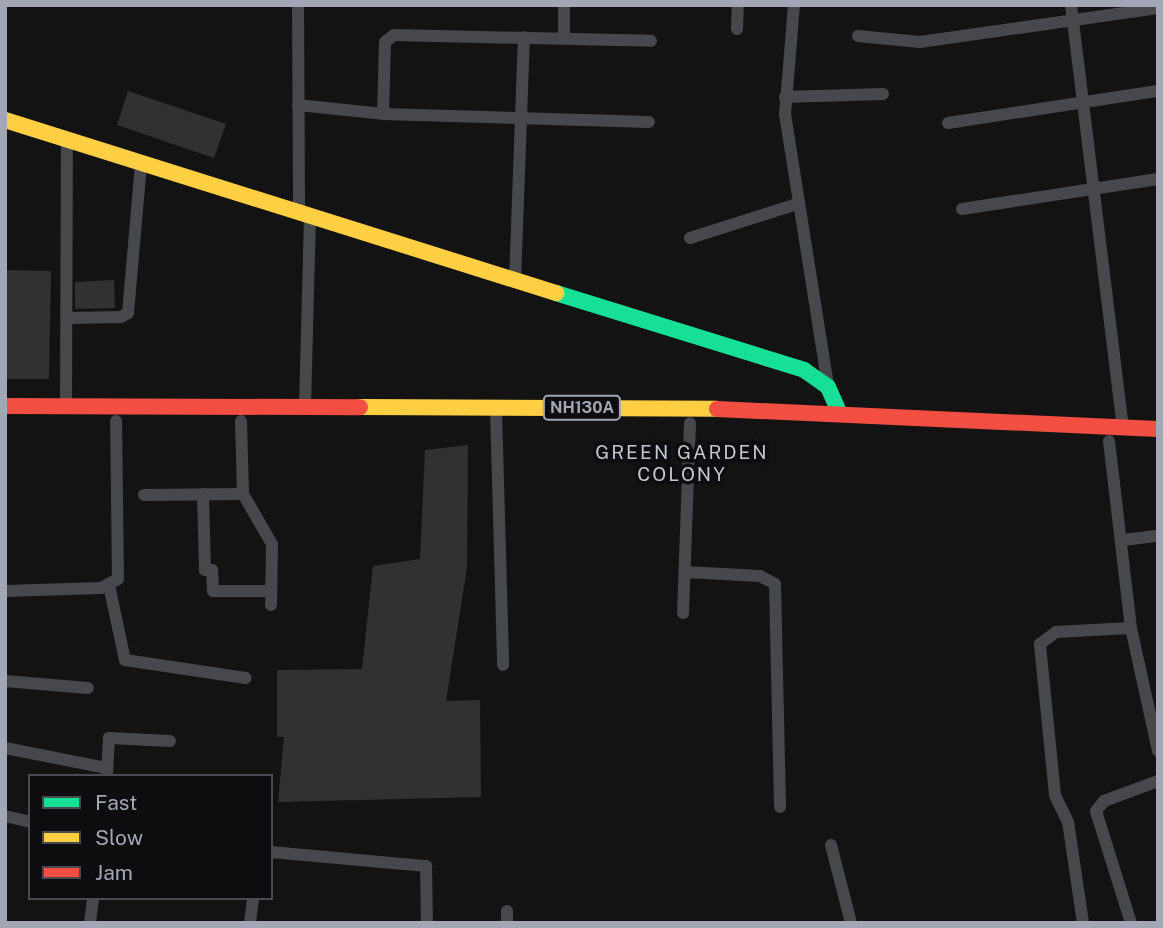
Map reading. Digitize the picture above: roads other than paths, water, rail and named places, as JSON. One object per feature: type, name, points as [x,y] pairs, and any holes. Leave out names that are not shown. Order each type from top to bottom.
[{"type":"main road","points":[[5,120],[804,370],[828,387],[839,412]]},
{"type":"main road","name":"NH130A","points":[[5,406],[249,416],[305,407],[1158,443]]},
{"type":"main road","name":"NH130A","points":[[5,421],[116,421],[249,416],[839,412],[1158,429]]},
{"type":"street","points":[[298,5],[298,105],[304,215],[305,407]]},
{"type":"street","points":[[564,5],[564,38]]},
{"type":"street","points":[[737,29],[738,5]]},
{"type":"street","points":[[794,5],[785,97],[797,204],[828,387]]},
{"type":"street","points":[[1071,5],[1123,427]]},
{"type":"street","points":[[858,36],[920,42],[1158,8]]},
{"type":"street","points":[[383,114],[385,42],[391,36],[651,41]]},
{"type":"street","points":[[514,281],[524,120],[524,37]]},
{"type":"street","points":[[948,123],[1158,91]]},
{"type":"street","points":[[785,97],[884,94]]},
{"type":"street","points":[[298,105],[383,114],[649,122]]},
{"type":"street","points":[[66,140],[66,407]]},
{"type":"street","points":[[67,318],[121,317],[128,313],[141,163]]},
{"type":"street","points":[[962,209],[1158,179]]},
{"type":"street","points":[[690,238],[797,204]]},
{"type":"street","points":[[496,415],[503,665]]},
{"type":"street","points":[[249,416],[243,494],[272,544],[271,605]]},
{"type":"street","points":[[5,592],[109,585],[120,573],[116,421]]},
{"type":"street","points":[[683,613],[690,423]]},
{"type":"street","points":[[1109,442],[1124,540],[1131,628],[1158,751]]},
{"type":"street","points":[[203,494],[205,570],[212,570],[213,591],[271,591]]},
{"type":"street","points":[[144,495],[243,494]]},
{"type":"street","points":[[1124,540],[1158,536]]},
{"type":"street","points":[[685,572],[760,576],[775,584],[780,807]]},
{"type":"street","points":[[109,585],[125,660],[246,678]]},
{"type":"street","points":[[1083,923],[1068,822],[1055,795],[1040,644],[1051,633],[1131,628]]},
{"type":"street","points":[[5,681],[88,688]]},
{"type":"street","points":[[5,748],[107,772],[109,738],[170,741]]},
{"type":"street","points":[[1131,923],[1097,825],[1096,811],[1104,801],[1158,781]]},
{"type":"street","points":[[5,816],[28,821]]},
{"type":"street","points":[[831,845],[851,923]]},
{"type":"street","points":[[273,852],[426,866],[427,923]]},
{"type":"street","points":[[93,900],[90,922],[96,923]]},
{"type":"street","points":[[250,923],[253,900]]},
{"type":"district","name":"GREEN GARDEN COLONY","points":[[682,464]]}]
